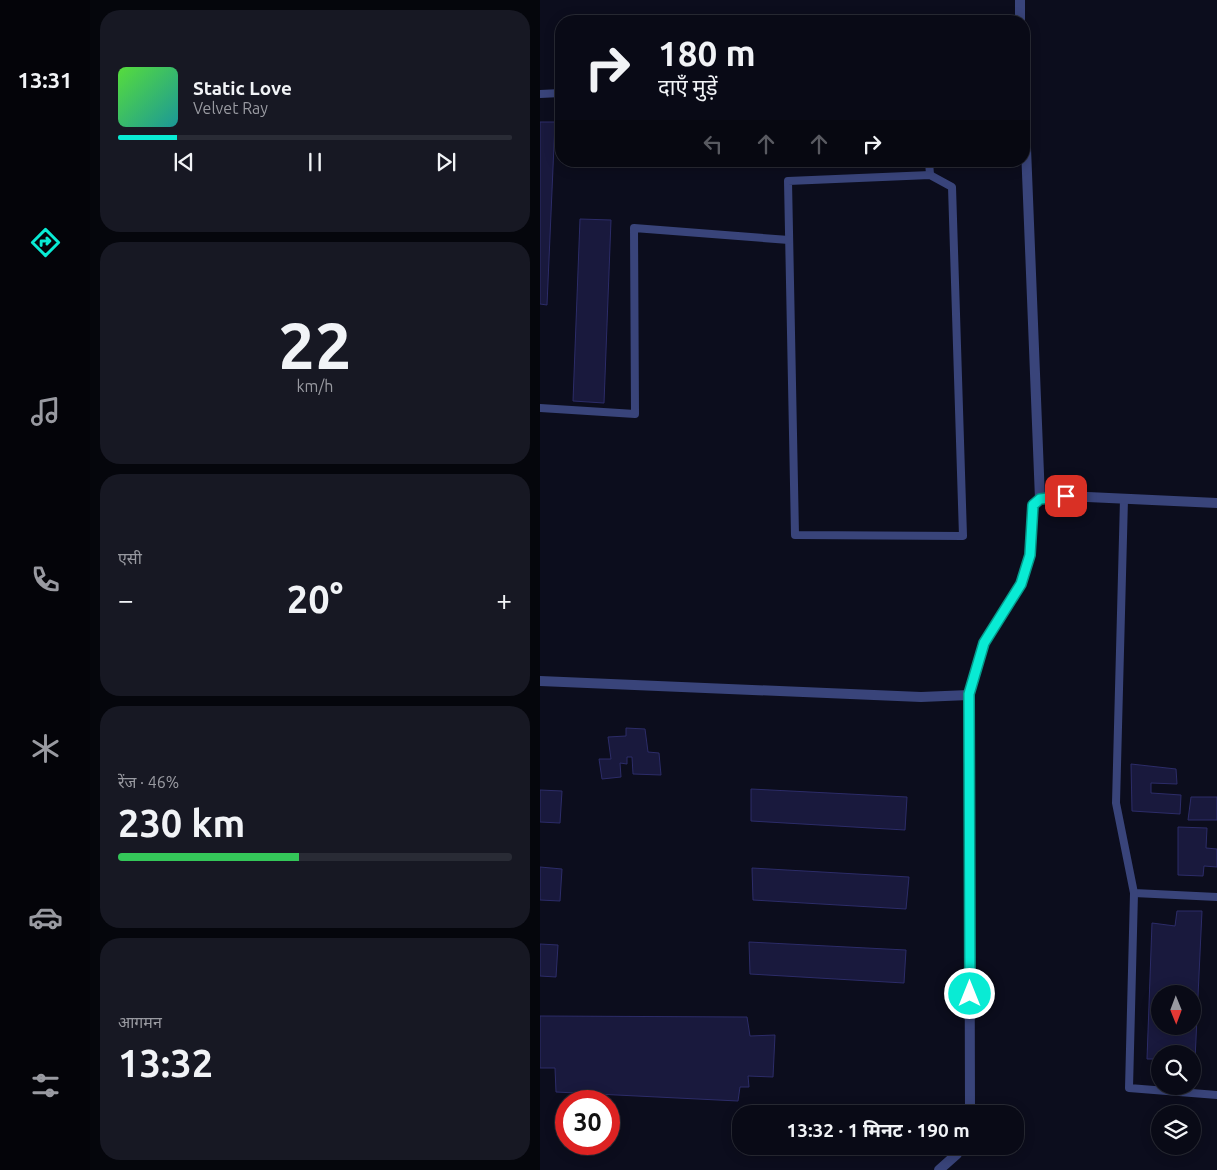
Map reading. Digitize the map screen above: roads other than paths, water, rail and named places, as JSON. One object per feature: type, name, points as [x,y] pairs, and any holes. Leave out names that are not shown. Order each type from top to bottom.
[{"type":"street","points":[[1020,0],[1020,15]]},
{"type":"street","points":[[1027,167],[1040,499]]},
{"type":"street","points":[[970,1105],[969,694],[984,643],[1021,584],[1030,555],[1033,505],[1040,499],[1066,496],[1217,503]]},
{"type":"street","points":[[540,681],[921,697],[969,694]]},
{"type":"street","points":[[938,1170],[956,1155]]},
{"type":"lane","points":[[540,94],[555,93]]},
{"type":"lane","points":[[929,167],[930,175]]},
{"type":"lane","points":[[930,175],[952,187],[963,536],[795,535],[788,181],[930,175]]},
{"type":"lane","points":[[540,408],[635,414],[634,228],[789,240]]},
{"type":"lane","points":[[1124,499],[1116,803],[1134,893],[1129,1088],[1217,1095]]},
{"type":"lane","points":[[1134,893],[1217,897]]}]
